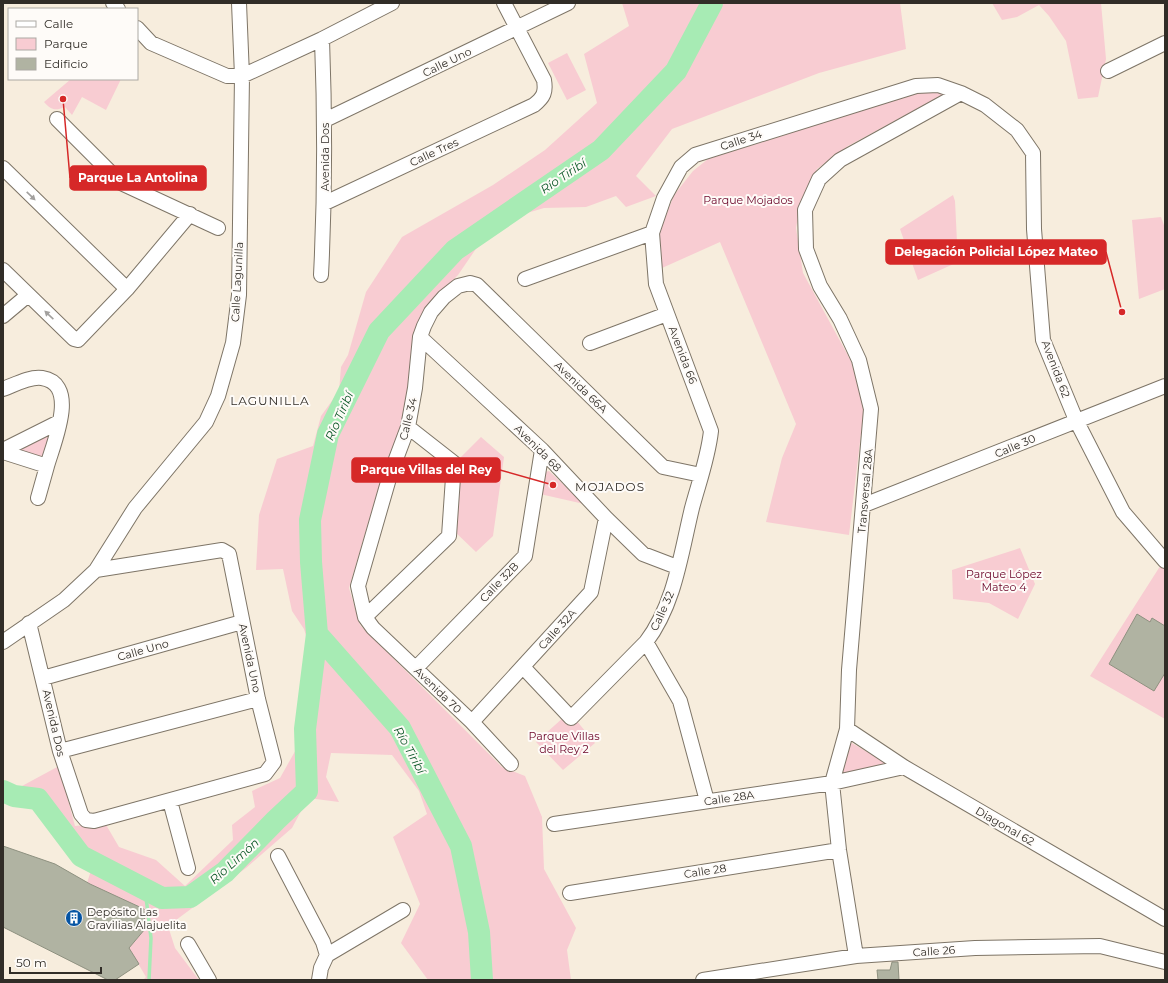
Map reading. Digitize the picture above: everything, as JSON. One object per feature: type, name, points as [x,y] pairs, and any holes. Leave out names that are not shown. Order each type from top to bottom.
[{"type":"street","name":"Calle Lagunilla","points":[[3,642],[64,600],[96,570],[135,508],[206,422],[218,396],[233,342],[239,295],[242,76],[239,3]]},
{"type":"street","points":[[138,29],[151,43],[227,76],[242,76],[322,39],[392,3]]},
{"type":"street","points":[[504,3],[517,28]]},
{"type":"street","name":"Calle Uno","points":[[325,120],[568,3]]},
{"type":"street","name":"Calle Tres","points":[[325,203],[534,105],[543,98],[546,89],[544,80],[517,28]]},
{"type":"street","name":"Avenida Dos","points":[[321,275],[325,203],[325,120],[322,39]]},
{"type":"street","points":[[1108,71],[1165,43]]},
{"type":"street","name":"Calle 34","points":[[652,233],[664,198],[681,167],[695,155],[916,86],[938,85],[961,93],[984,105],[998,116]]},
{"type":"street","name":"Transversal 28A","points":[[832,783],[847,729],[849,670],[872,409],[860,360],[840,319],[820,286],[806,249],[805,210],[819,179],[840,160],[961,93]]},
{"type":"street","name":"Avenida 62","points":[[998,116],[1017,130],[1033,152],[1034,229],[1043,340],[1076,420],[1123,512],[1164,561]]},
{"type":"street","points":[[57,119],[121,183],[218,228]]},
{"type":"street","points":[[3,168],[127,289]]},
{"type":"street","points":[[3,270],[74,339],[78,340],[127,289],[190,214]]},
{"type":"street","points":[[525,279],[652,233]]},
{"type":"street","name":"Avenida 66","points":[[652,233],[656,284],[711,431],[708,455],[701,475]]},
{"type":"street","name":"Calle 34","points":[[365,618],[358,586],[390,475],[408,427],[415,388],[420,337],[431,312],[444,297],[458,286],[470,283]]},
{"type":"street","name":"Avenida 66A","points":[[470,283],[477,285],[663,467],[701,475]]},
{"type":"street","points":[[3,316],[28,295]]},
{"type":"street","points":[[590,343],[667,314]]},
{"type":"street","name":"Avenida 68","points":[[420,337],[542,450],[606,518],[643,554],[677,568]]},
{"type":"street","points":[[3,389],[35,378],[43,378],[52,383],[59,390],[62,398],[63,409],[38,498]]},
{"type":"street","name":"Calle 30","points":[[864,505],[987,458],[1076,420],[1165,386]]},
{"type":"street","points":[[3,451],[59,422]]},
{"type":"street","points":[[365,618],[449,536],[454,463],[408,427]]},
{"type":"street","name":"Calle 32B","points":[[416,668],[525,556],[542,450]]},
{"type":"street","points":[[3,451],[47,466]]},
{"type":"street","name":"Calle 32","points":[[523,667],[571,718],[646,642],[654,630],[670,598],[701,475]]},
{"type":"street","name":"Calle 32A","points":[[472,722],[592,592],[606,518]]},
{"type":"street","name":"Avenida Uno","points":[[96,570],[222,550],[228,554],[258,699],[274,762],[265,774],[170,801]]},
{"type":"street","name":"Avenida 70","points":[[365,618],[472,722],[511,764]]},
{"type":"street","name":"Calle Uno","points":[[43,678],[242,622]]},
{"type":"street","name":"Avenida Dos","points":[[29,623],[60,751],[81,814],[86,820],[94,820],[170,801]]},
{"type":"street","points":[[646,642],[680,701],[707,801]]},
{"type":"street","points":[[60,751],[258,699]]},
{"type":"street","name":"Diagonal 62","points":[[847,729],[904,767],[1165,919]]},
{"type":"street","name":"Calle 28A","points":[[554,824],[832,783],[904,767]]},
{"type":"street","points":[[832,783],[839,850],[856,956]]},
{"type":"street","points":[[170,801],[188,868]]},
{"type":"street","name":"Calle 28","points":[[570,893],[839,850]]},
{"type":"street","points":[[278,856],[323,942],[327,955]]},
{"type":"street","points":[[319,980],[321,968],[327,955],[403,910]]},
{"type":"street","points":[[188,944],[209,980]]},
{"type":"street","name":"Calle 26","points":[[703,980],[856,956],[975,948],[1100,946],[1165,962]]},
{"type":"green space","points":[[622,3],[900,3],[906,49],[819,73],[672,129],[636,176],[656,196],[626,207],[616,196],[586,207],[544,208],[517,216],[482,240],[458,275],[435,298],[406,418],[379,486],[349,588],[360,625],[502,767],[525,776],[542,817],[544,869],[576,928],[567,950],[571,980],[428,980],[401,943],[420,904],[393,837],[427,814],[419,791],[392,755],[331,753],[326,777],[339,802],[308,798],[292,828],[246,868],[168,926],[175,948],[199,980],[143,980],[146,977],[129,948],[145,929],[144,909],[87,883],[95,858],[66,846],[53,824],[48,797],[22,786],[59,766],[75,826],[105,823],[119,847],[156,860],[185,886],[233,840],[232,825],[255,807],[252,791],[280,778],[298,746],[311,652],[304,629],[292,611],[283,569],[256,570],[259,515],[277,459],[313,446],[321,416],[339,391],[341,367],[348,355],[366,292],[402,237],[493,185],[545,150],[597,103],[584,54],[629,26]]},
{"type":"green space","points":[[992,3],[1101,3],[1106,59],[1098,97],[1078,99],[1066,41],[1049,16],[1039,5],[1017,17],[1002,20]]},
{"type":"green space","points":[[567,53],[586,90],[567,100],[548,63]]},
{"type":"green space","points":[[70,80],[121,80],[106,110],[82,97],[72,115],[65,107],[53,109],[44,102]]},
{"type":"green space","name":"Parque Mojados","points":[[921,92],[946,93],[848,146],[817,169],[801,201],[796,228],[803,273],[851,361],[864,408],[849,535],[766,522],[782,458],[796,424],[720,242],[662,268],[659,233],[674,195],[693,171],[708,159]]},
{"type":"green space","points":[[953,195],[955,201],[958,262],[918,280],[900,229]]},
{"type":"green space","points":[[1161,217],[1165,228],[1165,289],[1139,299],[1132,220]]},
{"type":"green space","points":[[53,429],[43,462],[7,451]]},
{"type":"green space","points":[[481,437],[504,457],[493,536],[476,552],[453,530],[457,461]]},
{"type":"green space","points":[[549,471],[584,504],[540,494],[545,472]]},
{"type":"green space","name":"Parque López Mateo 4","points":[[1020,548],[1035,584],[1018,619],[989,603],[953,599],[952,570]]},
{"type":"green space","points":[[1164,560],[1165,561],[1165,719],[1090,676]]},
{"type":"green space","name":"Parque Villas del Rey 2","points":[[564,717],[576,720],[595,743],[563,770],[536,742]]},
{"type":"green space","points":[[850,742],[890,765],[840,775]]},
{"type":"building","points":[[1137,614],[1150,622],[1152,618],[1165,626],[1165,673],[1154,691],[1109,664]]},
{"type":"building","name":"Depósito Las Gravilias Alajuelita","points":[[3,846],[55,864],[90,884],[144,909],[145,929],[129,948],[139,964],[115,980],[108,980],[3,927]]},
{"type":"building","points":[[892,962],[898,962],[899,980],[878,980],[877,970],[890,970]]},
{"type":"waterway","name":"Río Tiribí","points":[[3,791],[14,796],[38,799],[81,856],[162,898],[190,897],[225,872],[307,791],[305,729],[317,634],[311,562],[310,520],[328,434],[379,331],[455,250],[601,150],[676,71],[712,3]]},
{"type":"waterway","name":"Río Tiribí","points":[[317,634],[400,728],[461,846],[479,932],[482,980]]},
{"type":"waterway","points":[[145,889],[151,938],[149,980]]},
{"type":"place","name":"Parque La Antolina","points":[[63,99]]},
{"type":"place","name":"Delegación Policial López Mateo","points":[[1122,312]]},
{"type":"place","name":"Parque Villas del Rey","points":[[553,485]]},
{"type":"place","name":"Depósito Las Gravilias Alajuelita","points":[[74,918]]},
{"type":"district","name":"LAGUNILLA","points":[[270,400]]},
{"type":"district","name":"MOJADOS","points":[[610,486]]},
{"type":"water label","name":"Río Limón","points":[[234,861]]}]
